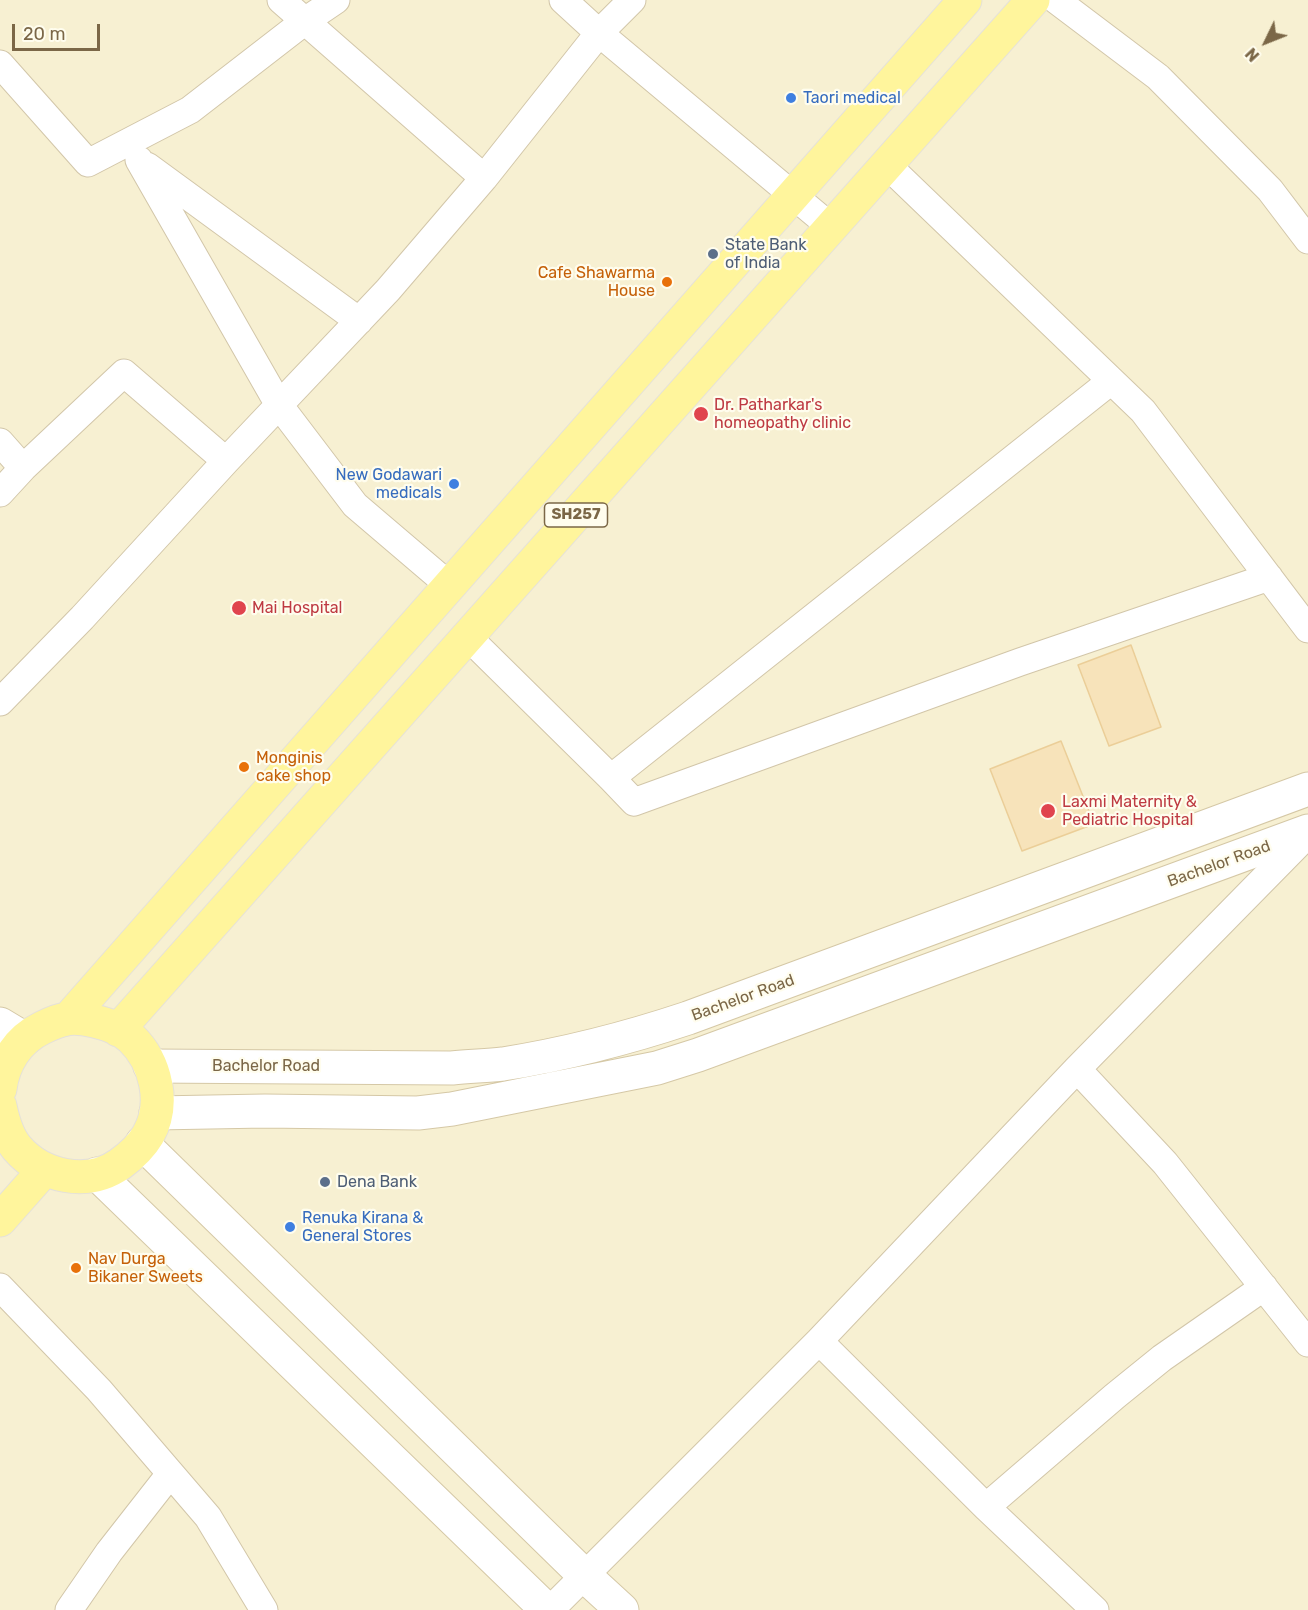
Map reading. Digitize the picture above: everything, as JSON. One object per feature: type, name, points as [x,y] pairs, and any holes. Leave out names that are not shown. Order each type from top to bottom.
[{"type":"main road","name":"SH257","points":[[69,1018],[965,0]]},
{"type":"main road","name":"SH257","points":[[118,1030],[1033,0]]},
{"type":"main road","name":"Bachelor Road","points":[[150,1066],[452,1068],[501,1064],[606,1043],[688,1018],[1308,789]]},
{"type":"main road","name":"Bachelor Road","points":[[156,1113],[265,1111],[418,1113],[452,1110],[657,1068],[1308,832]]},
{"type":"main road","points":[[1,1078],[14,1050],[13,1032],[33,1032],[56,1021],[83,1018],[108,1024],[130,1038],[147,1058],[156,1083],[157,1109],[149,1134],[134,1155],[112,1170],[86,1177],[60,1175],[36,1165],[17,1148],[3,1128]]},
{"type":"main road","points":[[142,1143],[622,1610]]},
{"type":"main road","points":[[0,1220],[45,1169]]},
{"type":"main road","points":[[97,1174],[548,1610]]},
{"type":"street","points":[[280,0],[484,178]]},
{"type":"street","points":[[0,64],[88,163],[133,152],[336,0]]},
{"type":"street","points":[[562,0],[831,228]]},
{"type":"street","points":[[0,702],[82,618],[226,461],[388,290],[484,178],[599,33],[632,0]]},
{"type":"street","points":[[1056,0],[1158,77],[1269,190],[1308,240]]},
{"type":"street","points":[[133,152],[359,321]]},
{"type":"street","points":[[133,152],[279,405],[355,505],[450,586]]},
{"type":"street","points":[[886,165],[1143,411],[1308,629]]},
{"type":"street","points":[[0,493],[23,468],[124,373],[226,461]]},
{"type":"street","points":[[611,778],[1111,381]]},
{"type":"street","points":[[0,442],[23,468]]},
{"type":"street","points":[[468,638],[634,802],[1009,666],[1269,577]]},
{"type":"street","points":[[548,1610],[585,1576],[819,1341],[1077,1069],[1308,832]]},
{"type":"street","points":[[1077,1069],[1165,1163],[1308,1343]]},
{"type":"street","points":[[0,1287],[99,1390],[208,1517],[264,1610]]},
{"type":"street","points":[[986,1507],[1154,1364],[1264,1287]]},
{"type":"street","points":[[819,1341],[986,1507],[1095,1610]]},
{"type":"street","points":[[69,1610],[109,1552],[171,1474]]},
{"type":"shaded area","points":[[0,0],[1308,0],[1308,1610],[0,1610]]},
{"type":"building","points":[[1131,645],[1161,727],[1109,746],[1078,665]]},
{"type":"building","points":[[1061,741],[1094,824],[1022,851],[990,769]]},
{"type":"place","name":"Taori medical","points":[[791,98]]},
{"type":"place","name":"State Bank of India","points":[[713,254]]},
{"type":"place","name":"Cafe Shawarma House","points":[[667,282]]},
{"type":"place","name":"Dr. Patharkar's homeopathy clinic","points":[[701,414]]},
{"type":"place","name":"New Godawari medicals","points":[[454,484]]},
{"type":"place","name":"Mai Hospital","points":[[239,608]]},
{"type":"place","name":"Monginis cake shop","points":[[244,767]]},
{"type":"place","name":"Laxmi Maternity & Pediatric Hospital","points":[[1048,811]]},
{"type":"place","name":"Dena Bank","points":[[325,1182]]},
{"type":"place","name":"Renuka Kirana & General Stores","points":[[290,1227]]},
{"type":"place","name":"Nav Durga Bikaner Sweets","points":[[76,1268]]}]
